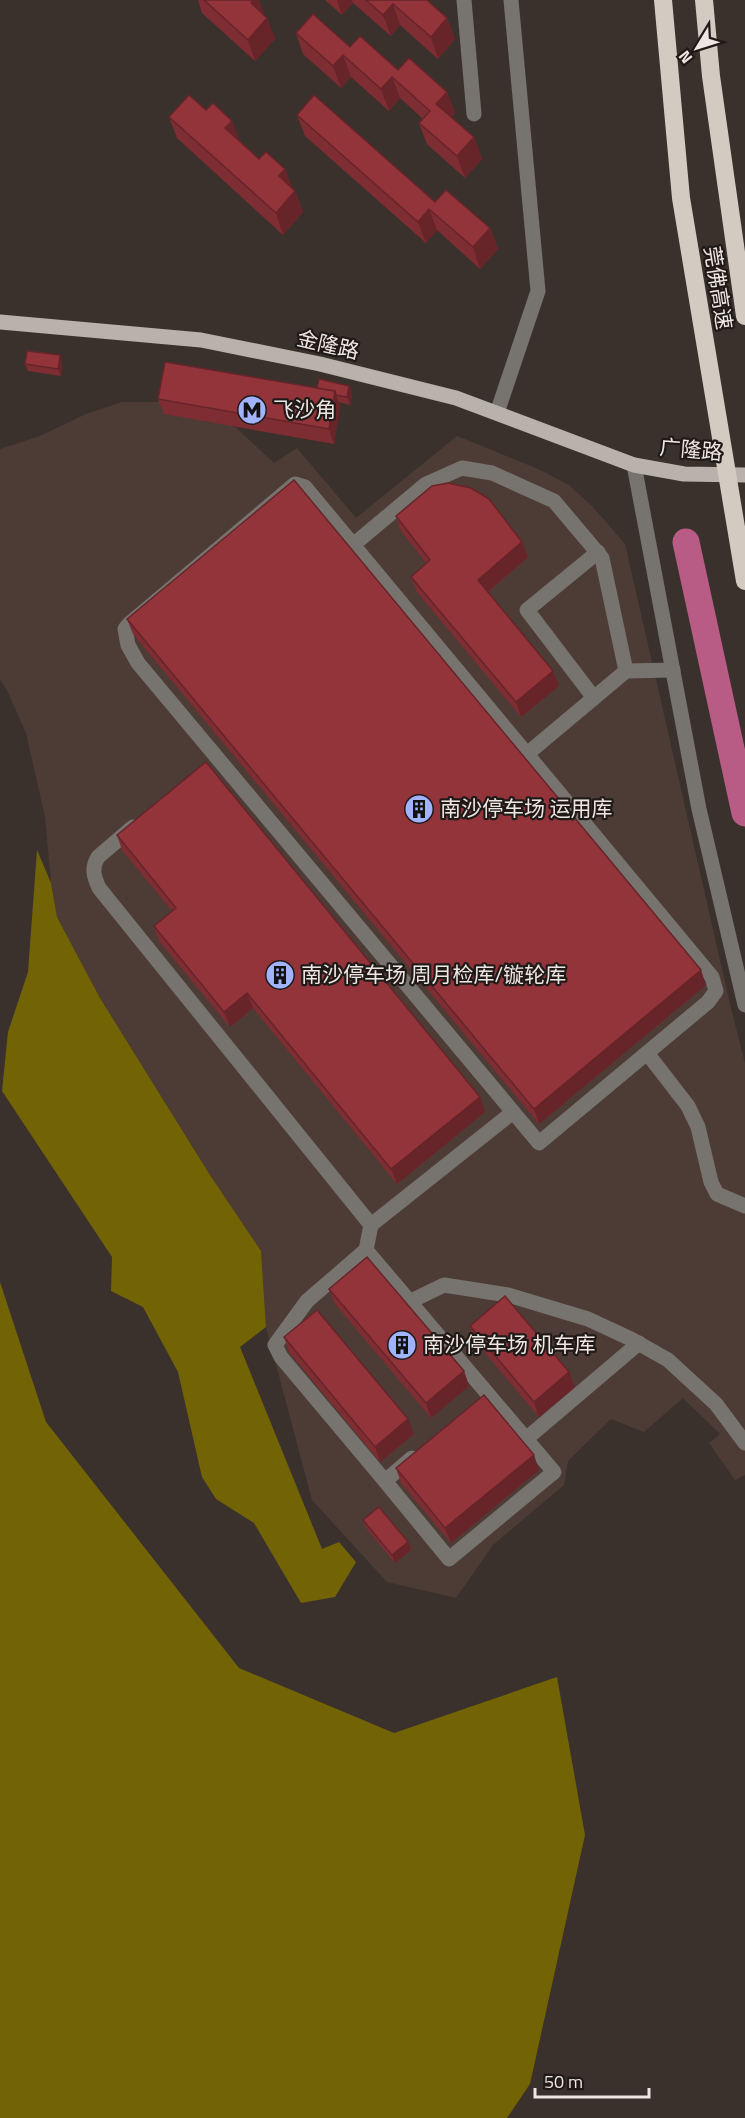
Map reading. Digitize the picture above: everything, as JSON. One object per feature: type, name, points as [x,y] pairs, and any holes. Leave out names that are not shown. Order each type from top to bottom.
[{"type":"highway","name":"莞佛高速","points":[[663,0],[681,198],[745,581]]},
{"type":"highway","name":"莞佛高速","points":[[704,0],[711,76],[745,316]]},
{"type":"main road","name":"金隆路","points":[[0,322],[201,340],[320,364],[456,398],[634,465]]},
{"type":"main road","name":"广隆路","points":[[634,465],[684,474],[745,475]]},
{"type":"street","points":[[464,0],[474,114]]},
{"type":"street","points":[[497,413],[538,291],[511,0]]},
{"type":"street","points":[[634,465],[699,810],[745,1005]]},
{"type":"street","points":[[353,545],[426,484],[462,468],[492,473],[554,501],[602,558],[626,671]]},
{"type":"street","points":[[295,484],[305,487],[353,545],[712,977],[716,991],[708,1002],[538,1143],[211,759],[138,663],[128,645],[125,629],[129,624],[295,484]]},
{"type":"street","points":[[594,698],[527,610],[598,552]]},
{"type":"street","points":[[527,754],[626,671],[673,670]]},
{"type":"street","points":[[147,814],[98,857],[93,875],[99,888],[371,1225]]},
{"type":"street","points":[[647,1053],[688,1106],[698,1127],[711,1182],[717,1194],[745,1206]]},
{"type":"street","points":[[366,1250],[483,1397],[526,1439],[554,1472],[449,1559],[281,1357],[275,1345],[307,1301],[366,1250],[371,1225],[513,1112]]},
{"type":"street","points":[[409,1302],[444,1285],[508,1295],[588,1320],[639,1343],[668,1360],[716,1404],[745,1443]]},
{"type":"street","points":[[526,1439],[639,1343]]},
{"type":"street","points":[[385,1481],[428,1445]]},
{"type":"shaded area","points":[[122,402],[160,402],[234,426],[274,463],[297,448],[356,518],[457,436],[538,469],[569,485],[593,507],[625,544],[745,1063],[745,1475],[735,1480],[709,1443],[720,1434],[683,1398],[644,1432],[611,1419],[568,1461],[564,1485],[493,1545],[456,1598],[387,1582],[312,1500],[266,1327],[261,1251],[210,1175],[100,998],[57,917],[51,883],[45,817],[26,733],[6,688],[0,680],[0,449],[40,436],[86,414]]},
{"type":"shaded area","points":[[37,850],[51,883],[57,917],[100,998],[210,1175],[261,1251],[266,1327],[240,1347],[322,1549],[339,1542],[356,1562],[335,1597],[301,1603],[254,1523],[216,1499],[202,1477],[178,1372],[143,1307],[111,1291],[112,1257],[2,1091],[8,1032],[28,972]]},
{"type":"shaded area","points":[[0,1282],[46,1422],[239,1668],[394,1733],[557,1677],[585,1835],[530,2084],[507,2118],[0,2118]]},
{"type":"building","points":[[204,0],[253,0],[251,3],[267,18],[248,40]]},
{"type":"building","points":[[366,0],[427,0],[447,18],[431,37],[393,4],[383,15]]},
{"type":"building","points":[[313,14],[350,47],[360,36],[398,70],[409,58],[447,92],[436,104],[474,137],[457,156],[419,123],[430,111],[392,77],[381,89],[343,55],[333,66],[296,33]]},
{"type":"building","points":[[189,95],[206,110],[213,103],[232,121],[225,128],[259,159],[266,152],[285,169],[279,176],[295,191],[276,213],[169,117]]},
{"type":"building","points":[[314,95],[435,202],[446,190],[490,228],[473,247],[429,209],[418,222],[297,115]]},
{"type":"building","points":[[27,351],[60,355],[58,369],[25,364]]},
{"type":"building","name":"飞沙角","points":[[165,362],[335,391],[329,429],[158,399]]},
{"type":"building","points":[[319,379],[349,386],[347,397],[336,395],[335,391],[317,388]]},
{"type":"building","name":"南沙停车场 运用库","points":[[294,480],[701,970],[534,1109],[127,619]]},
{"type":"building","points":[[448,483],[471,488],[489,499],[522,542],[478,580],[553,671],[516,702],[411,577],[430,560],[396,516],[432,486]]},
{"type":"building","name":"南沙停车场 周月检库/镟轮库","points":[[206,762],[480,1097],[391,1169],[247,993],[224,1012],[154,926],[176,908],[117,835]]},
{"type":"building","name":"南沙停车场 机车库","points":[[367,1257],[464,1371],[426,1403],[329,1289]]},
{"type":"building","points":[[505,1296],[569,1372],[534,1402],[470,1326]]},
{"type":"building","points":[[317,1310],[408,1419],[375,1447],[284,1337]]},
{"type":"building","points":[[484,1395],[534,1455],[445,1528],[396,1468]]},
{"type":"building","points":[[379,1507],[408,1542],[392,1555],[363,1520]]},
{"type":"waterway","points":[[686,542],[745,813]]},
{"type":"place","name":"飞沙角","points":[[252,410]]},
{"type":"place","name":"南沙停车场 运用库","points":[[419,809]]},
{"type":"place","name":"南沙停车场 周月检库/镟轮库","points":[[280,975]]},
{"type":"place","name":"南沙停车场 机车库","points":[[402,1345]]}]
